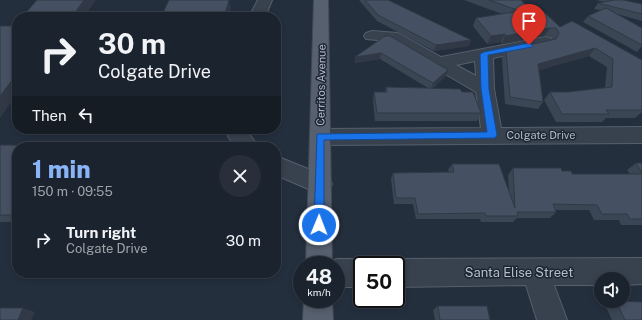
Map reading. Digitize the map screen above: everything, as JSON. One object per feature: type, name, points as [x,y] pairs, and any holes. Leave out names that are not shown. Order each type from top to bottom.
[{"type":"main road","name":"Cerritos Avenue","points":[[319,256],[321,0]]},
{"type":"main road","points":[[318,308],[318,320]]},
{"type":"street","points":[[259,12],[265,0]]},
{"type":"street","points":[[372,36],[392,36],[485,89]]},
{"type":"street","points":[[438,62],[545,42]]},
{"type":"street","points":[[484,54],[485,89],[492,135]]},
{"type":"street","points":[[238,134],[238,136],[243,142]]},
{"type":"street","name":"Colgate Drive","points":[[320,137],[642,135]]},
{"type":"street","points":[[281,167],[320,184]]},
{"type":"street","name":"Santa Elise Street","points":[[405,272],[642,271]]},
{"type":"street","points":[[535,272],[552,320]]},
{"type":"building","points":[[37,0],[84,0],[76,12],[26,12]]},
{"type":"building","points":[[169,0],[229,0],[225,12],[163,12]]},
{"type":"building","points":[[365,0],[388,0],[471,40],[436,45],[378,15]]},
{"type":"building","points":[[489,0],[521,0],[532,12],[542,10],[560,27],[572,21],[642,60],[642,110],[606,110],[609,114],[562,114],[550,92],[568,92],[612,87],[613,59],[595,48],[538,64],[543,102],[510,97],[506,50],[556,39],[559,33],[556,28],[550,28],[505,36],[505,34],[491,36],[476,18],[520,11]]},
{"type":"building","points":[[615,0],[642,4],[642,14],[598,3]]},
{"type":"building","points":[[606,8],[642,28],[642,45],[588,16]]},
{"type":"building","points":[[0,26],[12,26],[12,80],[0,96]]},
{"type":"building","points":[[385,36],[390,36],[448,70],[433,83],[381,53],[355,57]]},
{"type":"building","points":[[386,87],[460,89],[462,92],[473,92],[481,113],[377,113],[374,92],[387,92]]},
{"type":"building","points":[[0,145],[12,145],[12,215],[0,215]]},
{"type":"building","points":[[636,163],[642,163],[642,173]]},
{"type":"building","points":[[452,164],[499,164],[515,208],[513,168],[561,168],[562,171],[571,171],[572,174],[642,174],[642,219],[630,219],[627,214],[602,214],[597,205],[553,204],[556,212],[517,212],[518,216],[486,216],[485,213],[418,214],[415,198],[396,198],[393,173],[454,172]]},
{"type":"building","points":[[630,302],[642,302],[642,320],[625,320],[619,308],[630,308]]},
{"type":"building","points":[[438,306],[487,306],[490,320],[440,320]]},
{"type":"building","points":[[0,308],[23,308],[18,320],[0,320]]},
{"type":"route","points":[[319,225],[320,137],[492,135],[485,89],[484,54],[529,45]]}]
